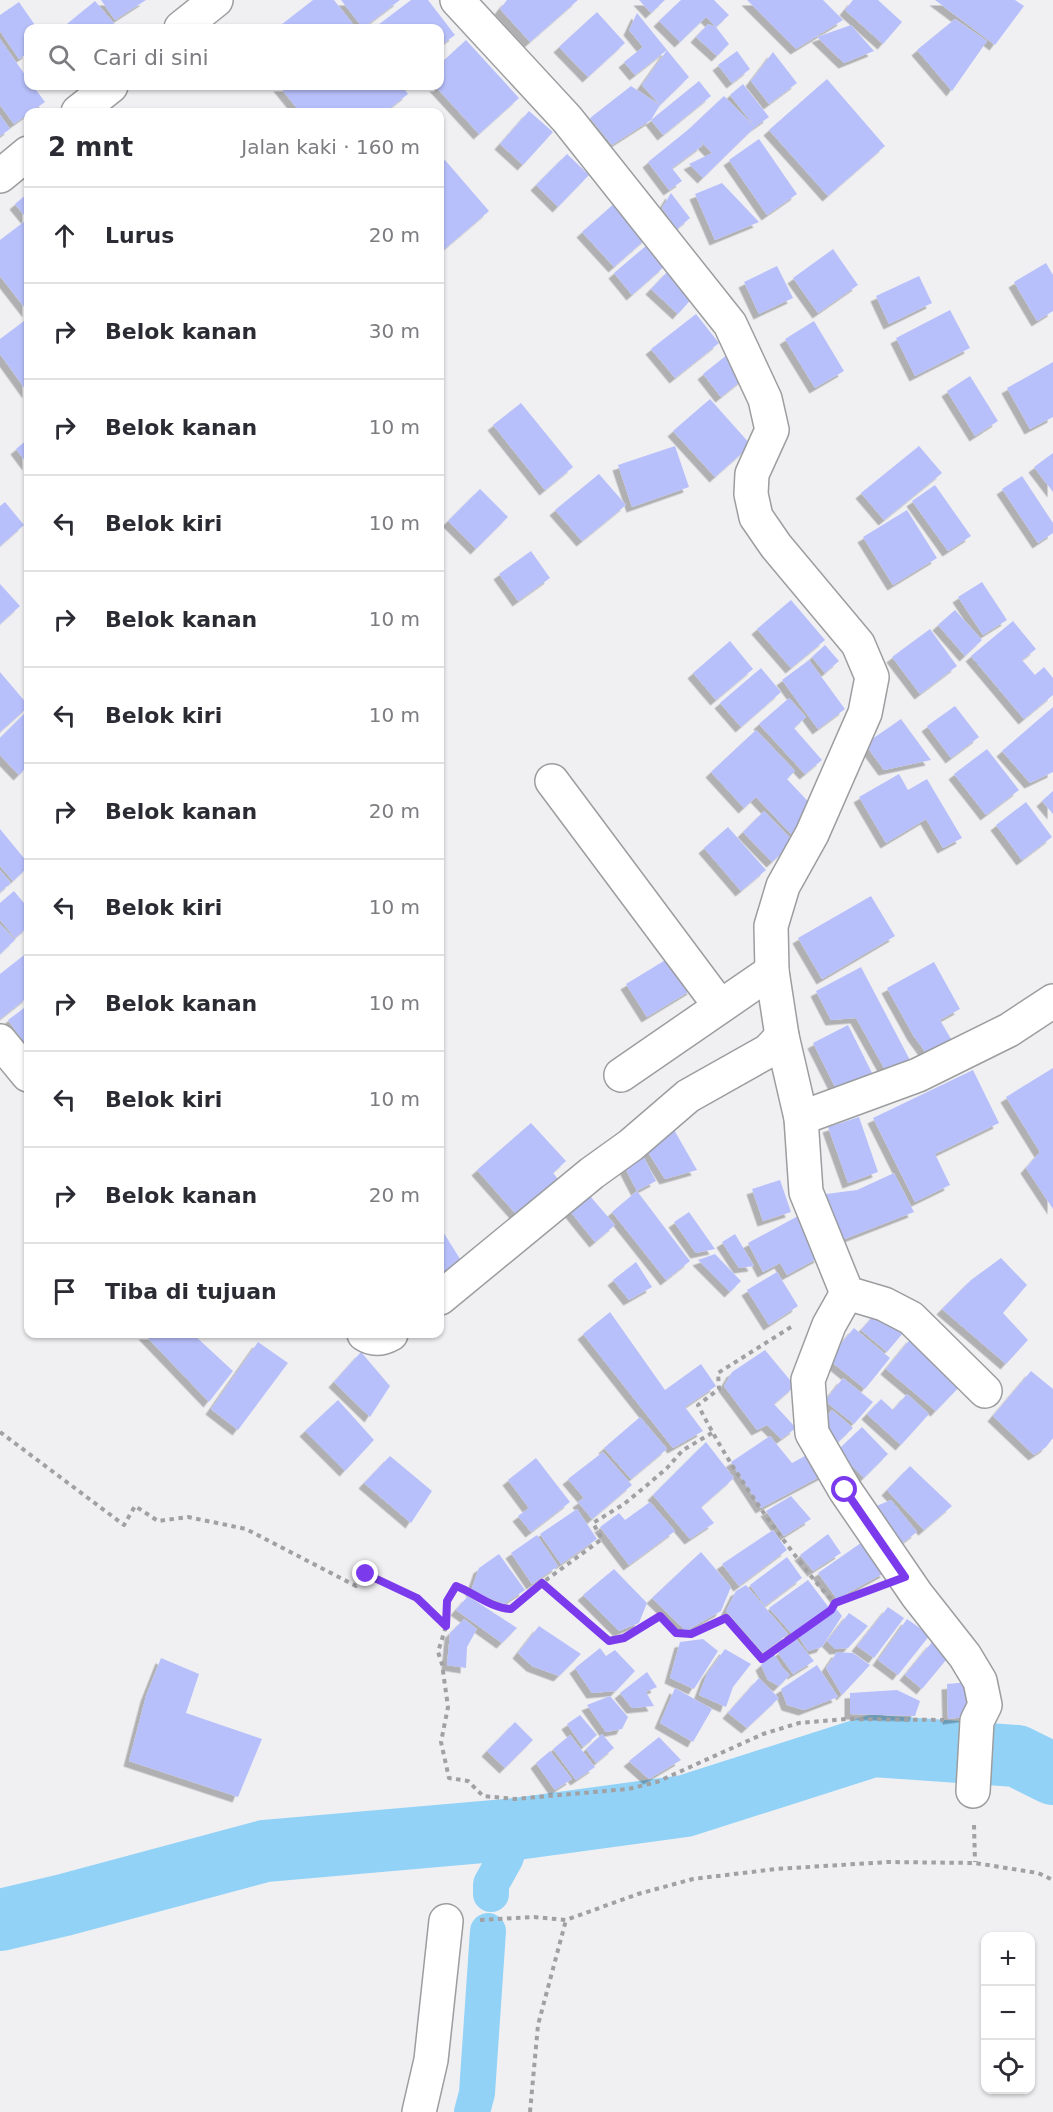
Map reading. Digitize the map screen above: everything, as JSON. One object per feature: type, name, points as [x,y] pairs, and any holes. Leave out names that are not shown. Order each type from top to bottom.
[{"type":"street","points":[[186,24],[216,0]]},
{"type":"street","points":[[457,0],[567,119],[730,324],[765,399],[771,430],[752,474],[752,494],[756,517],[776,546],[858,644],[872,677],[865,713],[812,834],[783,886],[771,926],[772,971],[782,1036],[801,1118],[806,1192],[847,1293]]},
{"type":"street","points":[[83,108],[106,90]]},
{"type":"street","points":[[0,176],[24,156]]},
{"type":"street","points":[[552,781],[720,1006]]},
{"type":"street","points":[[621,1074],[772,971]]},
{"type":"street","points":[[801,1118],[918,1076],[1009,1030],[1053,1001]]},
{"type":"street","points":[[444,1295],[592,1173],[631,1145],[688,1096],[768,1051],[782,1036]]},
{"type":"street","points":[[0,1041],[24,1070]]},
{"type":"street","points":[[847,1293],[884,1304],[911,1318],[985,1391]]},
{"type":"street","points":[[847,1293],[829,1325],[808,1380],[812,1433],[845,1490],[905,1577],[965,1656],[980,1681],[985,1705],[977,1721],[973,1791]]},
{"type":"street","points":[[419,2112],[431,2060],[446,1921]]},
{"type":"path","points":[[792,1327],[718,1373],[719,1389],[698,1405],[712,1433],[750,1495],[815,1583],[835,1603]]},
{"type":"path","points":[[0,1432],[124,1525],[135,1506],[158,1521],[188,1516],[246,1528],[356,1586],[366,1574],[417,1598],[446,1626]]},
{"type":"path","points":[[712,1433],[683,1450],[667,1468],[624,1504],[593,1523],[602,1539],[511,1609],[499,1608],[485,1602],[471,1591],[456,1586],[447,1601],[446,1626],[438,1652],[448,1707],[441,1742],[449,1778],[468,1781],[483,1796],[515,1799],[628,1789],[657,1782],[763,1734],[799,1723],[846,1719],[921,1718],[977,1721]]},
{"type":"path","points":[[542,1583],[609,1641],[624,1638],[660,1616],[676,1633],[691,1634],[726,1618],[762,1659],[831,1610],[835,1603],[905,1577]]},
{"type":"path","points":[[446,1921],[534,1917],[566,1920],[638,1894],[693,1879],[776,1869],[888,1862],[975,1863],[1038,1873],[1053,1880]]},
{"type":"path","points":[[530,2112],[537,2025],[566,1920]]},
{"type":"building","points":[[101,0],[146,0],[115,20]]},
{"type":"building","points":[[313,0],[334,0],[353,24],[282,24]]},
{"type":"building","points":[[341,0],[400,0],[368,24],[360,24]]},
{"type":"building","points":[[411,0],[428,0],[455,35],[444,43],[444,24],[379,24]]},
{"type":"building","points":[[507,0],[578,0],[530,42],[500,9]]},
{"type":"building","points":[[639,0],[665,0],[651,13]]},
{"type":"building","points":[[681,0],[714,0],[729,15],[716,27],[706,17],[680,42],[659,21]]},
{"type":"building","points":[[747,0],[823,0],[843,20],[796,49]]},
{"type":"building","points":[[853,0],[878,0],[902,22],[883,44],[845,10]]},
{"type":"building","points":[[935,0],[1015,0],[1024,6],[995,45]]},
{"type":"building","points":[[95,1],[115,24],[67,24]]},
{"type":"building","points":[[19,2],[34,24],[24,24],[24,56],[19,59],[0,31],[0,15]]},
{"type":"building","points":[[597,12],[625,43],[588,77],[559,47]]},
{"type":"building","points":[[637,13],[667,50],[635,75],[624,62],[643,47],[629,30]]},
{"type":"building","points":[[955,19],[987,41],[952,91],[917,50]]},
{"type":"building","points":[[708,24],[716,27],[729,44],[717,56],[696,37]]},
{"type":"building","points":[[851,25],[874,51],[844,63],[817,37]]},
{"type":"building","points":[[0,39],[24,73],[24,90],[36,90],[45,102],[37,108],[24,108],[24,117],[14,124],[0,105]]},
{"type":"building","points":[[466,40],[519,98],[479,134],[439,90],[444,90],[444,60]]},
{"type":"building","points":[[667,50],[689,77],[660,105],[642,85]]},
{"type":"building","points":[[737,51],[750,69],[732,83],[718,65]]},
{"type":"building","points":[[773,52],[797,83],[769,104],[751,81]]},
{"type":"building","points":[[827,79],[885,146],[828,196],[769,130]]},
{"type":"building","points":[[699,81],[711,96],[663,135],[651,120]]},
{"type":"building","points":[[743,84],[769,117],[755,127],[730,95]]},
{"type":"building","points":[[631,86],[660,105],[651,120],[612,145],[590,118]]},
{"type":"building","points":[[282,90],[405,90],[408,94],[390,108],[297,108]]},
{"type":"building","points":[[724,96],[755,127],[703,178],[689,164],[712,153],[699,139],[703,145],[672,168],[682,181],[669,190],[648,162],[689,129]]},
{"type":"building","points":[[529,111],[553,132],[523,165],[500,144]]},
{"type":"building","points":[[0,115],[10,129],[0,136]]},
{"type":"building","points":[[759,139],[797,194],[767,215],[729,160]]},
{"type":"building","points":[[567,154],[589,175],[558,207],[536,185]]},
{"type":"building","points":[[444,161],[489,211],[444,250]]},
{"type":"building","points":[[722,183],[759,222],[715,240],[695,194]]},
{"type":"building","points":[[671,193],[690,218],[677,229],[662,208]]},
{"type":"building","points":[[24,196],[24,215],[15,204]]},
{"type":"building","points":[[616,202],[648,237],[614,267],[582,232]]},
{"type":"building","points":[[24,222],[24,307],[0,276],[0,240]]},
{"type":"building","points":[[647,245],[665,266],[632,295],[614,273]]},
{"type":"building","points":[[833,249],[858,285],[818,313],[793,278]]},
{"type":"building","points":[[1046,263],[1053,275],[1053,311],[1037,321],[1014,282]]},
{"type":"building","points":[[777,266],[793,298],[759,314],[744,282]]},
{"type":"building","points":[[669,270],[695,295],[678,314],[651,289]]},
{"type":"building","points":[[919,276],[932,303],[889,324],[876,296]]},
{"type":"building","points":[[950,310],[970,348],[915,376],[896,338]]},
{"type":"building","points":[[696,314],[719,343],[675,378],[651,349]]},
{"type":"building","points":[[24,321],[24,387],[0,354],[0,339]]},
{"type":"building","points":[[814,321],[844,371],[815,388],[785,339]]},
{"type":"building","points":[[728,354],[746,377],[721,397],[703,374]]},
{"type":"building","points":[[1053,362],[1053,417],[1030,429],[1007,388]]},
{"type":"building","points":[[970,376],[998,421],[975,436],[947,391]]},
{"type":"building","points":[[710,399],[751,445],[715,477],[673,431]]},
{"type":"building","points":[[521,403],[573,467],[545,490],[493,425]]},
{"type":"building","points":[[24,442],[24,460],[16,449]]},
{"type":"building","points":[[675,446],[689,487],[632,507],[618,465]]},
{"type":"building","points":[[919,446],[942,473],[884,520],[861,493]]},
{"type":"building","points":[[1053,453],[1053,492],[1034,467]]},
{"type":"building","points":[[599,474],[626,505],[582,541],[555,510]]},
{"type":"building","points":[[1022,476],[1053,523],[1053,533],[1038,543],[1002,489]]},
{"type":"building","points":[[935,485],[971,536],[948,551],[912,501]]},
{"type":"building","points":[[480,489],[508,517],[476,549],[448,521]]},
{"type":"building","points":[[5,502],[24,525],[0,546],[0,506]]},
{"type":"building","points":[[907,510],[937,558],[893,585],[863,537]]},
{"type":"building","points":[[531,551],[550,578],[518,601],[499,574]]},
{"type":"building","points":[[982,582],[1007,620],[983,635],[958,597]]},
{"type":"building","points":[[0,584],[20,606],[0,624]]},
{"type":"building","points":[[791,600],[825,640],[791,668],[757,629]]},
{"type":"building","points":[[955,610],[982,640],[965,656],[938,625]]},
{"type":"building","points":[[1013,621],[1036,649],[1022,660],[1035,675],[1044,667],[1053,678],[1053,695],[1024,719],[971,656]]},
{"type":"building","points":[[930,629],[957,666],[920,694],[892,657]]},
{"type":"building","points":[[730,641],[753,669],[716,700],[693,673]]},
{"type":"building","points":[[825,645],[839,661],[825,673],[812,657]]},
{"type":"building","points":[[809,660],[845,709],[818,729],[782,680]]},
{"type":"building","points":[[761,668],[781,692],[741,727],[720,703]]},
{"type":"building","points":[[0,672],[24,700],[24,711],[0,732]]},
{"type":"building","points":[[789,698],[806,717],[794,728],[822,760],[805,774],[759,724]]},
{"type":"building","points":[[955,706],[979,737],[951,758],[927,726]]},
{"type":"building","points":[[1053,707],[1053,772],[1030,783],[1002,751]]},
{"type":"building","points":[[24,714],[24,770],[19,775],[0,755],[0,738]]},
{"type":"building","points":[[901,719],[931,760],[884,770],[865,744]]},
{"type":"building","points":[[756,730],[795,771],[787,779],[817,811],[792,835],[756,797],[744,808],[711,772]]},
{"type":"building","points":[[987,749],[1019,790],[986,815],[954,774]]},
{"type":"building","points":[[899,774],[908,790],[927,779],[962,838],[943,848],[926,819],[886,843],[859,797]]},
{"type":"building","points":[[1053,791],[1053,814],[1042,801]]},
{"type":"building","points":[[1026,802],[1052,837],[1022,860],[996,825]]},
{"type":"building","points":[[764,811],[794,842],[772,862],[743,832]]},
{"type":"building","points":[[728,827],[766,870],[741,891],[704,848]]},
{"type":"building","points":[[0,829],[24,858],[24,871],[13,881],[0,866]]},
{"type":"building","points":[[0,870],[11,883],[0,892]]},
{"type":"building","points":[[14,891],[24,903],[24,930],[15,938],[0,920],[0,903]]},
{"type":"building","points":[[871,896],[895,936],[822,979],[798,938]]},
{"type":"building","points":[[0,924],[15,940],[0,954]]},
{"type":"building","points":[[24,955],[24,1000],[0,1019],[0,974]]},
{"type":"building","points":[[672,956],[693,989],[647,1017],[626,984]]},
{"type":"building","points":[[934,962],[960,1009],[940,1020],[954,1044],[926,1053],[913,1035],[887,988]]},
{"type":"building","points":[[861,967],[911,1062],[884,1068],[856,1018],[831,1020],[816,991]]},
{"type":"building","points":[[24,1008],[24,1042],[8,1020]]},
{"type":"building","points":[[848,1025],[873,1075],[838,1093],[813,1043]]},
{"type":"building","points":[[1053,1068],[1053,1209],[1026,1168],[1040,1152],[1006,1097]]},
{"type":"building","points":[[973,1070],[999,1123],[935,1154],[950,1185],[915,1202],[873,1118]]},
{"type":"building","points":[[859,1117],[878,1172],[848,1183],[828,1127]]},
{"type":"building","points":[[531,1123],[566,1161],[553,1173],[563,1185],[523,1222],[477,1170]]},
{"type":"building","points":[[673,1128],[697,1170],[665,1179],[644,1146]]},
{"type":"building","points":[[640,1150],[656,1181],[637,1191],[621,1160]]},
{"type":"building","points":[[894,1173],[914,1212],[837,1242],[818,1195],[857,1190]]},
{"type":"building","points":[[780,1180],[791,1212],[763,1221],[752,1189]]},
{"type":"building","points":[[584,1189],[615,1225],[595,1242],[565,1205]]},
{"type":"building","points":[[637,1191],[690,1261],[666,1280],[612,1212]]},
{"type":"building","points":[[689,1212],[715,1249],[696,1253],[674,1222]]},
{"type":"building","points":[[798,1216],[820,1257],[787,1275],[780,1263],[763,1272],[748,1243]]},
{"type":"building","points":[[444,1233],[462,1262],[444,1274]]},
{"type":"building","points":[[735,1234],[754,1266],[739,1268],[722,1242]]},
{"type":"building","points":[[715,1254],[741,1281],[730,1292],[698,1260]]},
{"type":"building","points":[[1001,1258],[1027,1285],[1003,1313],[1028,1340],[1006,1364],[942,1309],[971,1280]]},
{"type":"building","points":[[636,1262],[652,1287],[629,1300],[613,1280]]},
{"type":"building","points":[[777,1272],[798,1306],[769,1325],[747,1290]]},
{"type":"building","points":[[878,1311],[903,1333],[887,1352],[861,1330]]},
{"type":"building","points":[[610,1312],[665,1390],[701,1364],[716,1386],[685,1407],[703,1431],[673,1448],[583,1334]]},
{"type":"building","points":[[854,1328],[890,1358],[865,1389],[828,1359]]},
{"type":"building","points":[[912,1337],[964,1382],[936,1411],[886,1369]]},
{"type":"building","points":[[148,1338],[197,1338],[233,1371],[209,1402]]},
{"type":"building","points":[[258,1342],[288,1363],[238,1430],[211,1409]]},
{"type":"building","points":[[765,1350],[795,1386],[774,1404],[796,1428],[781,1439],[767,1425],[757,1430],[724,1386],[732,1372]]},
{"type":"building","points":[[361,1352],[390,1386],[370,1417],[334,1382]]},
{"type":"building","points":[[1031,1371],[1053,1389],[1053,1438],[1046,1447],[1034,1455],[993,1416]]},
{"type":"building","points":[[843,1378],[873,1402],[854,1424],[825,1401]]},
{"type":"building","points":[[907,1394],[929,1414],[901,1445],[867,1414],[881,1399],[893,1410]]},
{"type":"building","points":[[338,1400],[374,1440],[345,1471],[305,1431]]},
{"type":"building","points":[[832,1410],[853,1428],[837,1443],[818,1428]]},
{"type":"building","points":[[640,1417],[667,1449],[631,1479],[604,1448]]},
{"type":"building","points":[[862,1427],[888,1454],[864,1478],[837,1451]]},
{"type":"building","points":[[770,1436],[792,1463],[816,1450],[827,1473],[761,1508],[731,1462]]},
{"type":"building","points":[[706,1442],[734,1478],[701,1507],[714,1523],[690,1539],[653,1495]]},
{"type":"building","points":[[603,1452],[632,1485],[592,1519],[578,1502],[584,1498],[568,1479]]},
{"type":"building","points":[[390,1456],[432,1491],[411,1523],[364,1483]]},
{"type":"building","points":[[536,1458],[570,1502],[531,1532],[518,1516],[529,1508],[508,1480]]},
{"type":"building","points":[[910,1466],[952,1506],[924,1530],[887,1490]]},
{"type":"building","points":[[791,1496],[811,1519],[784,1536],[766,1511]]},
{"type":"building","points":[[891,1500],[917,1532],[897,1547],[869,1509]]},
{"type":"building","points":[[650,1502],[675,1531],[629,1565],[600,1527],[619,1513],[625,1520]]},
{"type":"building","points":[[577,1509],[597,1539],[561,1564],[540,1534]]},
{"type":"building","points":[[773,1530],[787,1550],[739,1586],[722,1564]]},
{"type":"building","points":[[828,1534],[841,1553],[813,1571],[800,1555]]},
{"type":"building","points":[[537,1535],[558,1566],[532,1584],[511,1553]]},
{"type":"building","points":[[865,1540],[886,1572],[837,1599],[818,1573]]},
{"type":"building","points":[[701,1552],[731,1587],[721,1611],[686,1631],[652,1598]]},
{"type":"building","points":[[499,1554],[525,1590],[504,1604],[471,1591],[479,1568]]},
{"type":"building","points":[[787,1557],[802,1578],[765,1606],[750,1585]]},
{"type":"building","points":[[614,1569],[647,1603],[639,1623],[619,1631],[583,1595]]},
{"type":"building","points":[[808,1580],[830,1609],[792,1634],[769,1608]]},
{"type":"building","points":[[746,1585],[788,1634],[763,1653],[726,1611],[736,1591]]},
{"type":"building","points":[[468,1596],[517,1628],[502,1643],[456,1610]]},
{"type":"building","points":[[835,1607],[842,1616],[822,1647],[808,1651],[798,1636]]},
{"type":"building","points":[[888,1607],[904,1618],[874,1658],[857,1646]]},
{"type":"building","points":[[849,1613],[868,1626],[848,1648],[835,1649],[827,1641]]},
{"type":"building","points":[[464,1619],[477,1629],[467,1647],[466,1668],[447,1665],[450,1633]]},
{"type":"building","points":[[907,1619],[930,1635],[898,1675],[878,1660]]},
{"type":"building","points":[[539,1626],[581,1654],[559,1676],[532,1666],[518,1653]]},
{"type":"building","points":[[703,1639],[718,1651],[694,1689],[670,1678],[680,1642]]},
{"type":"building","points":[[796,1639],[814,1661],[793,1674],[778,1653]]},
{"type":"building","points":[[932,1642],[951,1654],[922,1689],[905,1675]]},
{"type":"building","points":[[600,1648],[606,1656],[615,1650],[635,1671],[616,1691],[592,1693],[575,1668]]},
{"type":"building","points":[[725,1649],[751,1664],[733,1687],[726,1707],[699,1695],[707,1674]]},
{"type":"building","points":[[837,1652],[853,1653],[870,1665],[842,1695],[826,1668]]},
{"type":"building","points":[[774,1654],[790,1675],[779,1686],[768,1680],[761,1665]]},
{"type":"building","points":[[161,1658],[199,1674],[186,1713],[262,1739],[238,1797],[129,1761],[146,1696]]},
{"type":"building","points":[[817,1665],[838,1697],[804,1710],[787,1705],[781,1689]]},
{"type":"building","points":[[647,1672],[657,1687],[646,1692],[654,1706],[632,1708],[620,1693]]},
{"type":"building","points":[[759,1678],[779,1698],[747,1728],[728,1713]]},
{"type":"building","points":[[969,1682],[971,1716],[948,1719],[947,1684]]},
{"type":"building","points":[[675,1688],[712,1709],[693,1742],[660,1723]]},
{"type":"building","points":[[897,1690],[920,1701],[915,1716],[850,1714],[850,1693]]},
{"type":"building","points":[[610,1696],[628,1717],[622,1729],[606,1732],[587,1705]]},
{"type":"building","points":[[580,1715],[597,1735],[583,1747],[567,1724]]},
{"type":"building","points":[[515,1722],[533,1740],[505,1768],[487,1751]]},
{"type":"building","points":[[602,1734],[614,1748],[596,1763],[586,1749]]},
{"type":"building","points":[[570,1735],[595,1767],[576,1780],[553,1749]]},
{"type":"building","points":[[659,1737],[681,1760],[649,1779],[629,1761]]},
{"type":"building","points":[[550,1751],[572,1779],[555,1790],[536,1763]]},
{"type":"waterway","points":[[0,1920],[265,1851],[516,1829],[685,1806],[873,1746],[1017,1756],[1053,1774]]},
{"type":"waterway","points":[[491,1894],[491,1884],[505,1859],[516,1829]]},
{"type":"waterway","points":[[472,2112],[477,2093],[488,1931]]},
{"type":"route","points":[[366,1574],[417,1598],[446,1626],[447,1601],[456,1586],[471,1591],[485,1602],[499,1608],[511,1609],[542,1583],[561,1602],[609,1641],[624,1638],[660,1616],[676,1633],[691,1634],[726,1618],[762,1659],[831,1610],[835,1603],[905,1577],[845,1490]]}]
